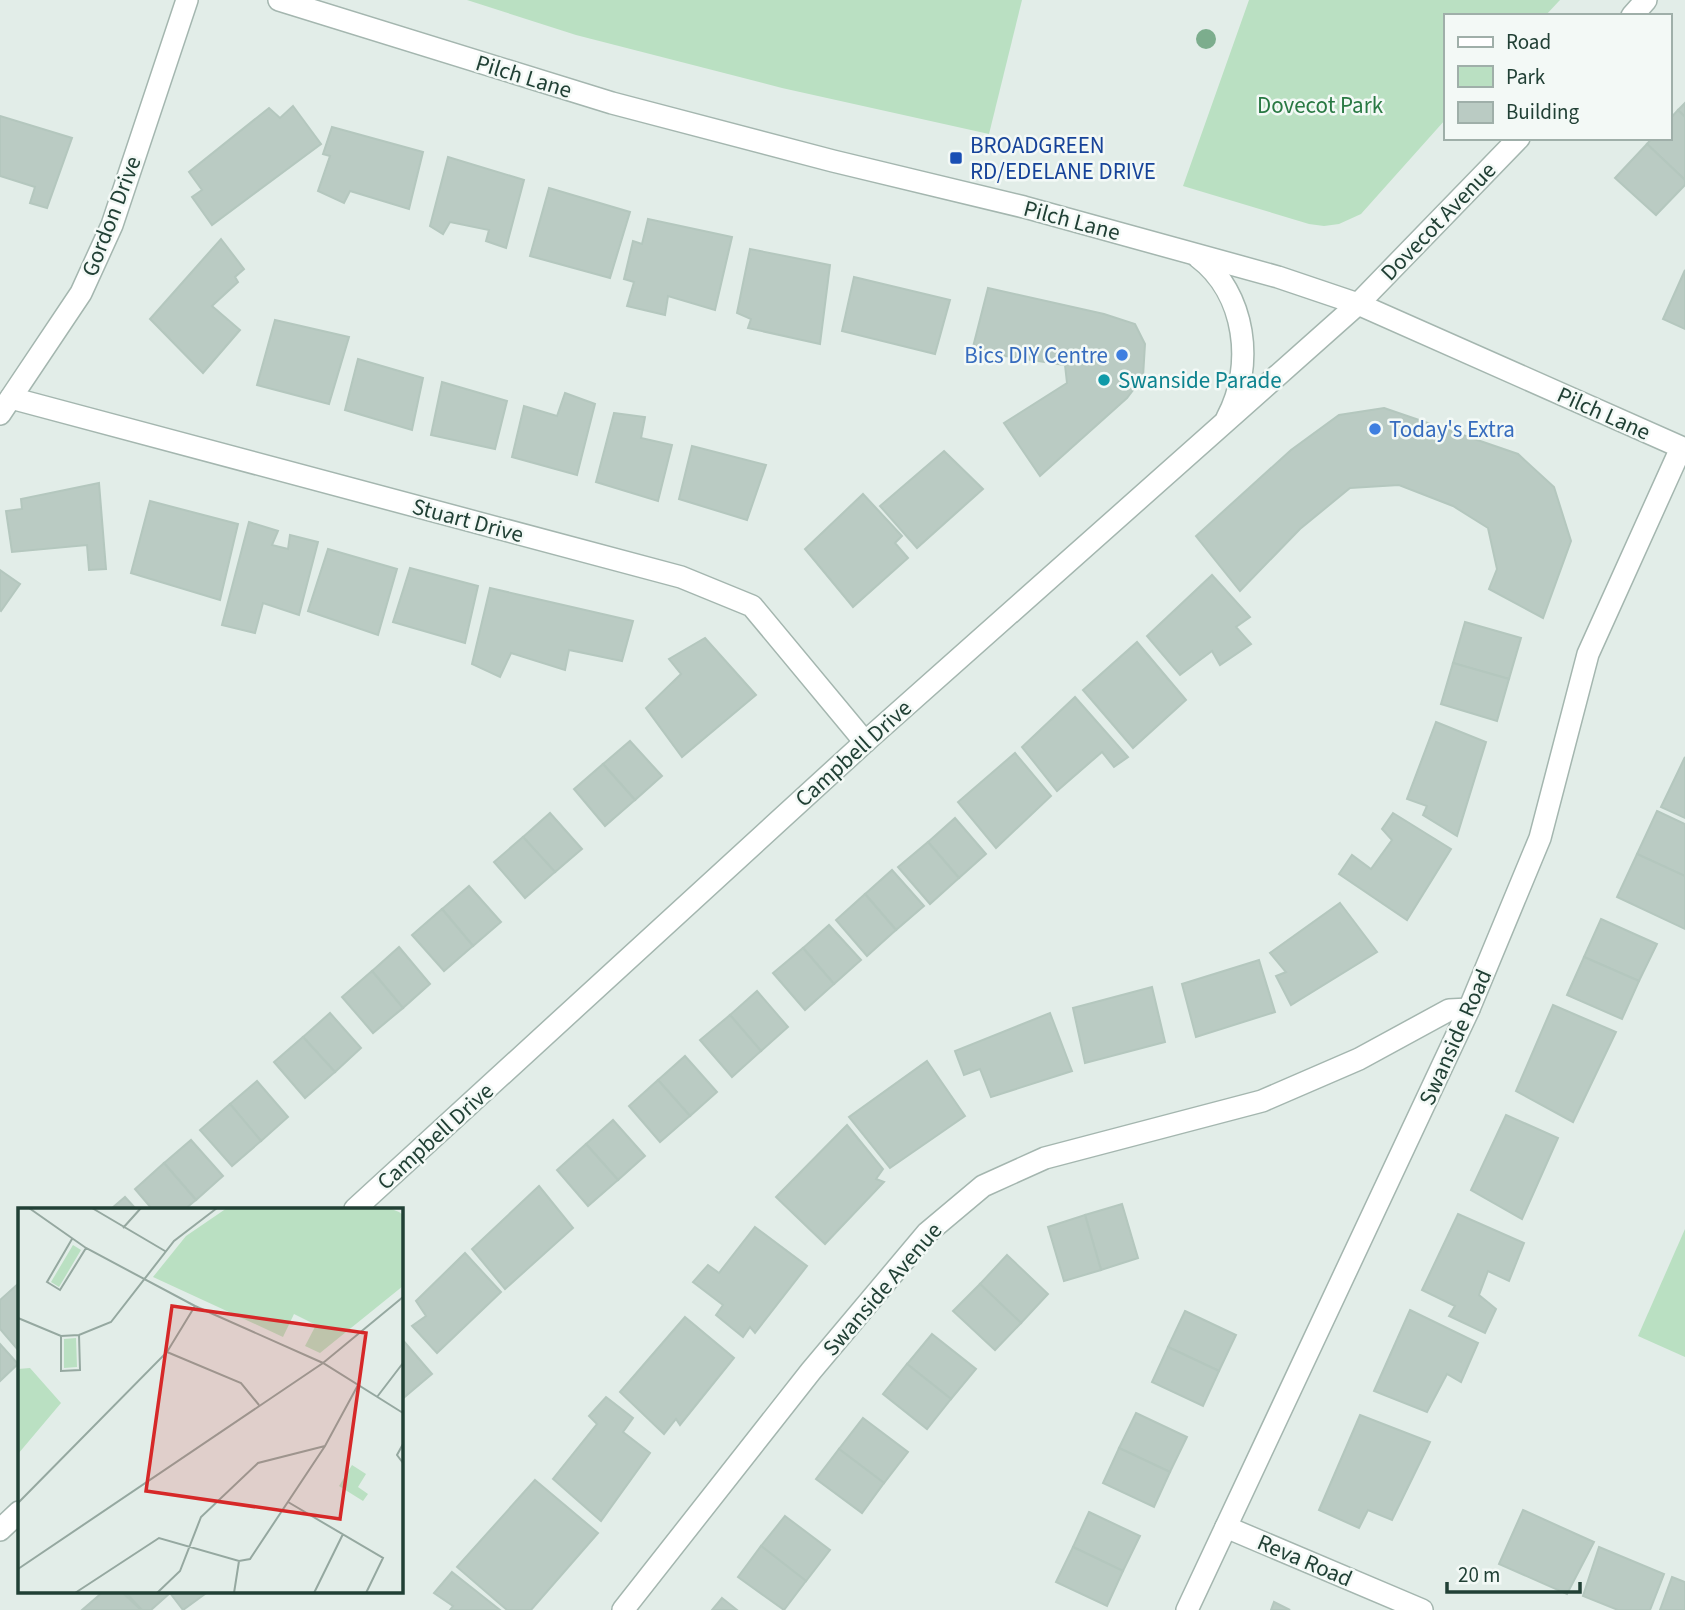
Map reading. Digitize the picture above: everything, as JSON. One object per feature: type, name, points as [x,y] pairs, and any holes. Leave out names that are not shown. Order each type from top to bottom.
[{"type":"street","name":"Gordon Drive","points":[[6,406],[81,293],[112,225],[187,0]]},
{"type":"street","name":"Pilch Lane","points":[[279,0],[612,103],[833,161],[1024,207],[1278,277],[1357,304],[1683,449]]},
{"type":"street","points":[[1634,14],[1646,0]]},
{"type":"street","name":"Dovecot Avenue","points":[[1357,304],[1517,140]]},
{"type":"street","points":[[1192,252],[1214,271],[1231,296],[1242,335],[1243,363],[1240,380],[1236,398],[1225,423]]},
{"type":"street","name":"Campbell Drive","points":[[356,1208],[865,742],[1357,304]]},
{"type":"street","name":"Stuart Drive","points":[[6,406],[681,577],[752,606],[865,742]]},
{"type":"street","name":"Swanside Road","points":[[1187,1610],[1469,1009],[1540,838],[1588,654],[1683,449]]},
{"type":"street","name":"Swanside Avenue","points":[[623,1610],[811,1371],[927,1233],[983,1186],[1045,1158],[1262,1101],[1359,1059],[1449,1010],[1469,1009]]},
{"type":"street","points":[[0,1530],[18,1513]]},
{"type":"street","name":"Reva Road","points":[[1226,1527],[1422,1610]]},
{"type":"green space","points":[[467,0],[1022,0],[989,134],[782,88],[576,35]]},
{"type":"green space","name":"Dovecot Park","points":[[1249,0],[1560,0],[1547,14],[1444,14],[1444,121],[1361,214],[1339,224],[1309,224],[1183,186]]},
{"type":"green space","points":[[1685,1229],[1685,1357],[1638,1336]]},
{"type":"building","points":[[1685,103],[1685,117],[1678,110]]},
{"type":"building","points":[[293,106],[321,144],[212,225],[192,197],[202,190],[189,172],[269,108],[280,118]]},
{"type":"building","points":[[1678,110],[1685,117],[1685,180],[1647,144],[1650,140],[1671,140],[1671,118]]},
{"type":"building","points":[[0,116],[72,138],[47,208],[30,203],[35,187],[0,176]]},
{"type":"building","points":[[332,127],[423,152],[409,209],[350,191],[344,203],[318,191],[330,156],[323,154]]},
{"type":"building","points":[[1647,144],[1685,180],[1685,185],[1656,215],[1615,178]]},
{"type":"building","points":[[448,157],[524,180],[506,248],[486,241],[489,230],[450,222],[443,234],[430,226]]},
{"type":"building","points":[[549,188],[630,212],[610,278],[530,256]]},
{"type":"building","points":[[648,219],[732,237],[715,310],[668,296],[665,315],[627,306],[634,282],[624,279],[633,241],[642,244]]},
{"type":"building","points":[[221,239],[244,269],[235,277],[238,282],[212,306],[240,330],[203,373],[150,319]]},
{"type":"building","points":[[750,249],[830,265],[820,344],[748,328],[751,319],[737,313]]},
{"type":"building","points":[[1685,270],[1685,329],[1663,319]]},
{"type":"building","points":[[854,277],[950,300],[935,354],[842,331]]},
{"type":"building","name":"Swanside Parade","points":[[988,288],[1104,314],[1135,324],[1145,344],[1143,377],[1127,398],[1040,476],[1004,423],[1067,383],[1065,365],[972,351]]},
{"type":"building","points":[[275,320],[349,337],[329,404],[257,385]]},
{"type":"building","points":[[358,359],[423,378],[412,430],[345,410]]},
{"type":"building","points":[[442,382],[507,401],[495,449],[431,435]]},
{"type":"building","points":[[565,393],[595,404],[577,475],[512,457],[524,406],[557,416]]},
{"type":"building","points":[[1384,408],[1518,454],[1554,487],[1571,541],[1543,618],[1489,589],[1497,569],[1488,528],[1453,506],[1399,485],[1350,488],[1300,529],[1240,591],[1196,536],[1291,450],[1339,415]]},
{"type":"building","points":[[614,413],[645,417],[641,438],[672,445],[658,501],[596,482]]},
{"type":"building","points":[[692,446],[766,465],[747,520],[679,499]]},
{"type":"building","points":[[944,451],[983,489],[917,548],[880,506]]},
{"type":"building","points":[[99,483],[106,569],[89,570],[87,545],[12,552],[6,511],[22,509],[21,499]]},
{"type":"building","points":[[863,494],[902,536],[895,543],[908,558],[853,607],[805,549]]},
{"type":"building","points":[[150,501],[238,524],[220,600],[131,573]]},
{"type":"building","points":[[249,522],[278,531],[272,545],[288,549],[290,535],[318,542],[299,615],[263,603],[255,633],[222,625]]},
{"type":"building","points":[[328,549],[397,569],[378,635],[308,611]]},
{"type":"building","points":[[410,568],[478,586],[465,643],[393,622]]},
{"type":"building","points":[[0,570],[20,584],[1,611],[0,610]]},
{"type":"building","points":[[1212,575],[1250,617],[1236,627],[1251,644],[1220,665],[1212,651],[1180,675],[1147,636]]},
{"type":"building","points":[[490,588],[633,621],[622,661],[569,650],[565,670],[511,653],[500,677],[472,664]]},
{"type":"building","points":[[1465,622],[1521,638],[1509,679],[1453,663]]},
{"type":"building","points":[[705,638],[756,695],[682,757],[646,708],[681,674],[669,659]]},
{"type":"building","points":[[1137,642],[1186,700],[1133,748],[1083,690]]},
{"type":"building","points":[[1453,663],[1509,679],[1497,721],[1441,704]]},
{"type":"building","points":[[1075,697],[1128,757],[1114,767],[1102,752],[1057,791],[1022,747]]},
{"type":"building","points":[[1436,722],[1486,742],[1457,836],[1423,815],[1427,806],[1407,799]]},
{"type":"building","points":[[630,741],[662,776],[635,800],[603,764]]},
{"type":"building","points":[[1015,753],[1051,796],[996,848],[958,802]]},
{"type":"building","points":[[1685,757],[1685,818],[1661,807]]},
{"type":"building","points":[[603,764],[635,800],[605,826],[574,789]]},
{"type":"building","points":[[1657,811],[1685,824],[1685,876],[1637,854]]},
{"type":"building","points":[[550,813],[582,849],[555,872],[523,837]]},
{"type":"building","points":[[1393,813],[1451,849],[1407,920],[1339,874],[1352,855],[1371,869],[1392,840],[1382,829]]},
{"type":"building","points":[[955,818],[986,854],[959,878],[928,842]]},
{"type":"building","points":[[523,837],[555,872],[525,898],[494,862]]},
{"type":"building","points":[[928,842],[959,878],[930,904],[898,867]]},
{"type":"building","points":[[1637,854],[1685,876],[1685,929],[1617,897]]},
{"type":"building","points":[[892,870],[924,906],[896,930],[865,894]]},
{"type":"building","points":[[469,886],[501,922],[473,946],[442,909]]},
{"type":"building","points":[[865,894],[896,930],[867,956],[836,920]]},
{"type":"building","points":[[1340,903],[1377,952],[1291,1005],[1276,976],[1286,972],[1270,953]]},
{"type":"building","points":[[442,909],[473,946],[444,971],[412,935]]},
{"type":"building","points":[[1601,919],[1657,944],[1639,981],[1584,957]]},
{"type":"building","points":[[829,925],[861,960],[834,984],[803,948]]},
{"type":"building","points":[[399,947],[430,984],[403,1008],[372,971]]},
{"type":"building","points":[[803,948],[834,984],[805,1010],[773,973]]},
{"type":"building","points":[[1584,957],[1639,981],[1622,1019],[1567,995]]},
{"type":"building","points":[[1259,960],[1275,1012],[1196,1037],[1182,984]]},
{"type":"building","points":[[372,971],[403,1008],[373,1033],[342,997]]},
{"type":"building","points":[[1152,987],[1165,1042],[1085,1063],[1073,1008]]},
{"type":"building","points":[[757,991],[788,1027],[761,1051],[730,1015]]},
{"type":"building","points":[[1553,1005],[1616,1032],[1573,1122],[1516,1091]]},
{"type":"building","points":[[330,1013],[361,1048],[335,1072],[303,1037]]},
{"type":"building","points":[[1050,1013],[1072,1071],[991,1097],[980,1069],[964,1075],[955,1051]]},
{"type":"building","points":[[730,1015],[761,1051],[732,1077],[700,1040]]},
{"type":"building","points":[[303,1037],[335,1072],[305,1098],[274,1062]]},
{"type":"building","points":[[685,1056],[717,1092],[690,1116],[658,1080]]},
{"type":"building","points":[[927,1061],[965,1116],[890,1168],[849,1117]]},
{"type":"building","points":[[658,1080],[690,1116],[660,1142],[629,1106]]},
{"type":"building","points":[[257,1081],[288,1117],[261,1141],[230,1104]]},
{"type":"building","points":[[230,1104],[261,1141],[232,1166],[200,1130]]},
{"type":"building","points":[[1506,1115],[1558,1138],[1522,1219],[1471,1190]]},
{"type":"building","points":[[613,1120],[645,1156],[618,1180],[586,1144]]},
{"type":"building","points":[[847,1125],[883,1169],[876,1179],[884,1182],[825,1244],[776,1197]]},
{"type":"building","points":[[191,1140],[223,1176],[196,1200],[164,1163]]},
{"type":"building","points":[[586,1144],[618,1180],[588,1206],[557,1170]]},
{"type":"building","points":[[164,1163],[196,1200],[186,1208],[151,1208],[135,1189]]},
{"type":"building","points":[[539,1186],[573,1228],[505,1289],[472,1249]]},
{"type":"building","points":[[125,1197],[135,1208],[112,1208]]},
{"type":"building","points":[[1122,1204],[1138,1258],[1101,1270],[1085,1215]]},
{"type":"building","points":[[1458,1214],[1524,1243],[1509,1281],[1488,1271],[1479,1295],[1496,1309],[1485,1333],[1449,1316],[1455,1306],[1422,1290]]},
{"type":"building","points":[[1085,1215],[1101,1270],[1064,1281],[1048,1227]]},
{"type":"building","points":[[755,1227],[807,1266],[755,1333],[750,1327],[743,1337],[716,1315],[723,1305],[693,1282],[708,1265],[719,1273]]},
{"type":"building","points":[[465,1253],[501,1292],[437,1353],[412,1326],[426,1316],[416,1301]]},
{"type":"building","points":[[1007,1255],[1048,1294],[1021,1323],[980,1284]]},
{"type":"building","points":[[18,1284],[18,1350],[0,1329],[0,1300]]},
{"type":"building","points":[[980,1284],[1021,1323],[995,1350],[953,1311]]},
{"type":"building","points":[[1410,1310],[1478,1343],[1461,1382],[1447,1374],[1427,1412],[1374,1391]]},
{"type":"building","points":[[1185,1311],[1236,1335],[1219,1371],[1168,1347]]},
{"type":"building","points":[[685,1317],[734,1358],[680,1425],[676,1419],[664,1434],[620,1392]]},
{"type":"building","points":[[932,1334],[976,1369],[951,1399],[907,1364]]},
{"type":"building","points":[[402,1339],[432,1374],[402,1399]]},
{"type":"building","points":[[0,1344],[18,1364],[0,1381]]},
{"type":"building","points":[[1168,1347],[1219,1371],[1203,1406],[1152,1382]]},
{"type":"building","points":[[907,1364],[951,1399],[927,1429],[883,1394]]},
{"type":"building","points":[[606,1397],[633,1418],[623,1432],[650,1453],[601,1521],[553,1479],[597,1424],[589,1416]]},
{"type":"building","points":[[1136,1413],[1187,1437],[1170,1472],[1119,1448]]},
{"type":"building","points":[[1360,1415],[1430,1442],[1392,1520],[1368,1510],[1359,1528],[1319,1510]]},
{"type":"building","points":[[863,1418],[908,1452],[884,1483],[839,1449]]},
{"type":"building","points":[[1119,1448],[1170,1472],[1154,1507],[1103,1483]]},
{"type":"building","points":[[839,1449],[884,1483],[862,1513],[816,1479]]},
{"type":"building","points":[[535,1480],[598,1533],[531,1610],[507,1610],[457,1567]]},
{"type":"building","points":[[1523,1510],[1594,1542],[1567,1594],[1499,1564]]},
{"type":"building","points":[[1089,1512],[1140,1536],[1123,1571],[1073,1547]]},
{"type":"building","points":[[785,1516],[830,1550],[806,1581],[761,1546]]},
{"type":"building","points":[[761,1546],[806,1581],[784,1610],[738,1577]]},
{"type":"building","points":[[1073,1547],[1123,1571],[1107,1606],[1056,1582]]},
{"type":"building","points":[[1599,1547],[1664,1574],[1650,1610],[1618,1610],[1583,1596]]},
{"type":"building","points":[[452,1572],[500,1610],[450,1610],[453,1606],[434,1593]]},
{"type":"building","points":[[1672,1577],[1685,1582],[1685,1610],[1660,1610]]},
{"type":"building","points":[[103,1592],[122,1592],[141,1610],[82,1610]]},
{"type":"building","points":[[125,1592],[208,1592],[183,1610],[170,1593],[151,1610],[142,1610]]},
{"type":"building","points":[[722,1598],[737,1610],[712,1610]]},
{"type":"building","points":[[1274,1602],[1290,1610],[1271,1610]]},
{"type":"place","name":"BROADGREEN RD/EDELANE DRIVE","points":[[956,158]]},
{"type":"place","name":"Bics DIY Centre","points":[[1122,355]]},
{"type":"place","name":"Swanside Parade","points":[[1104,380]]},
{"type":"place","name":"Today's Extra","points":[[1375,429]]}]
